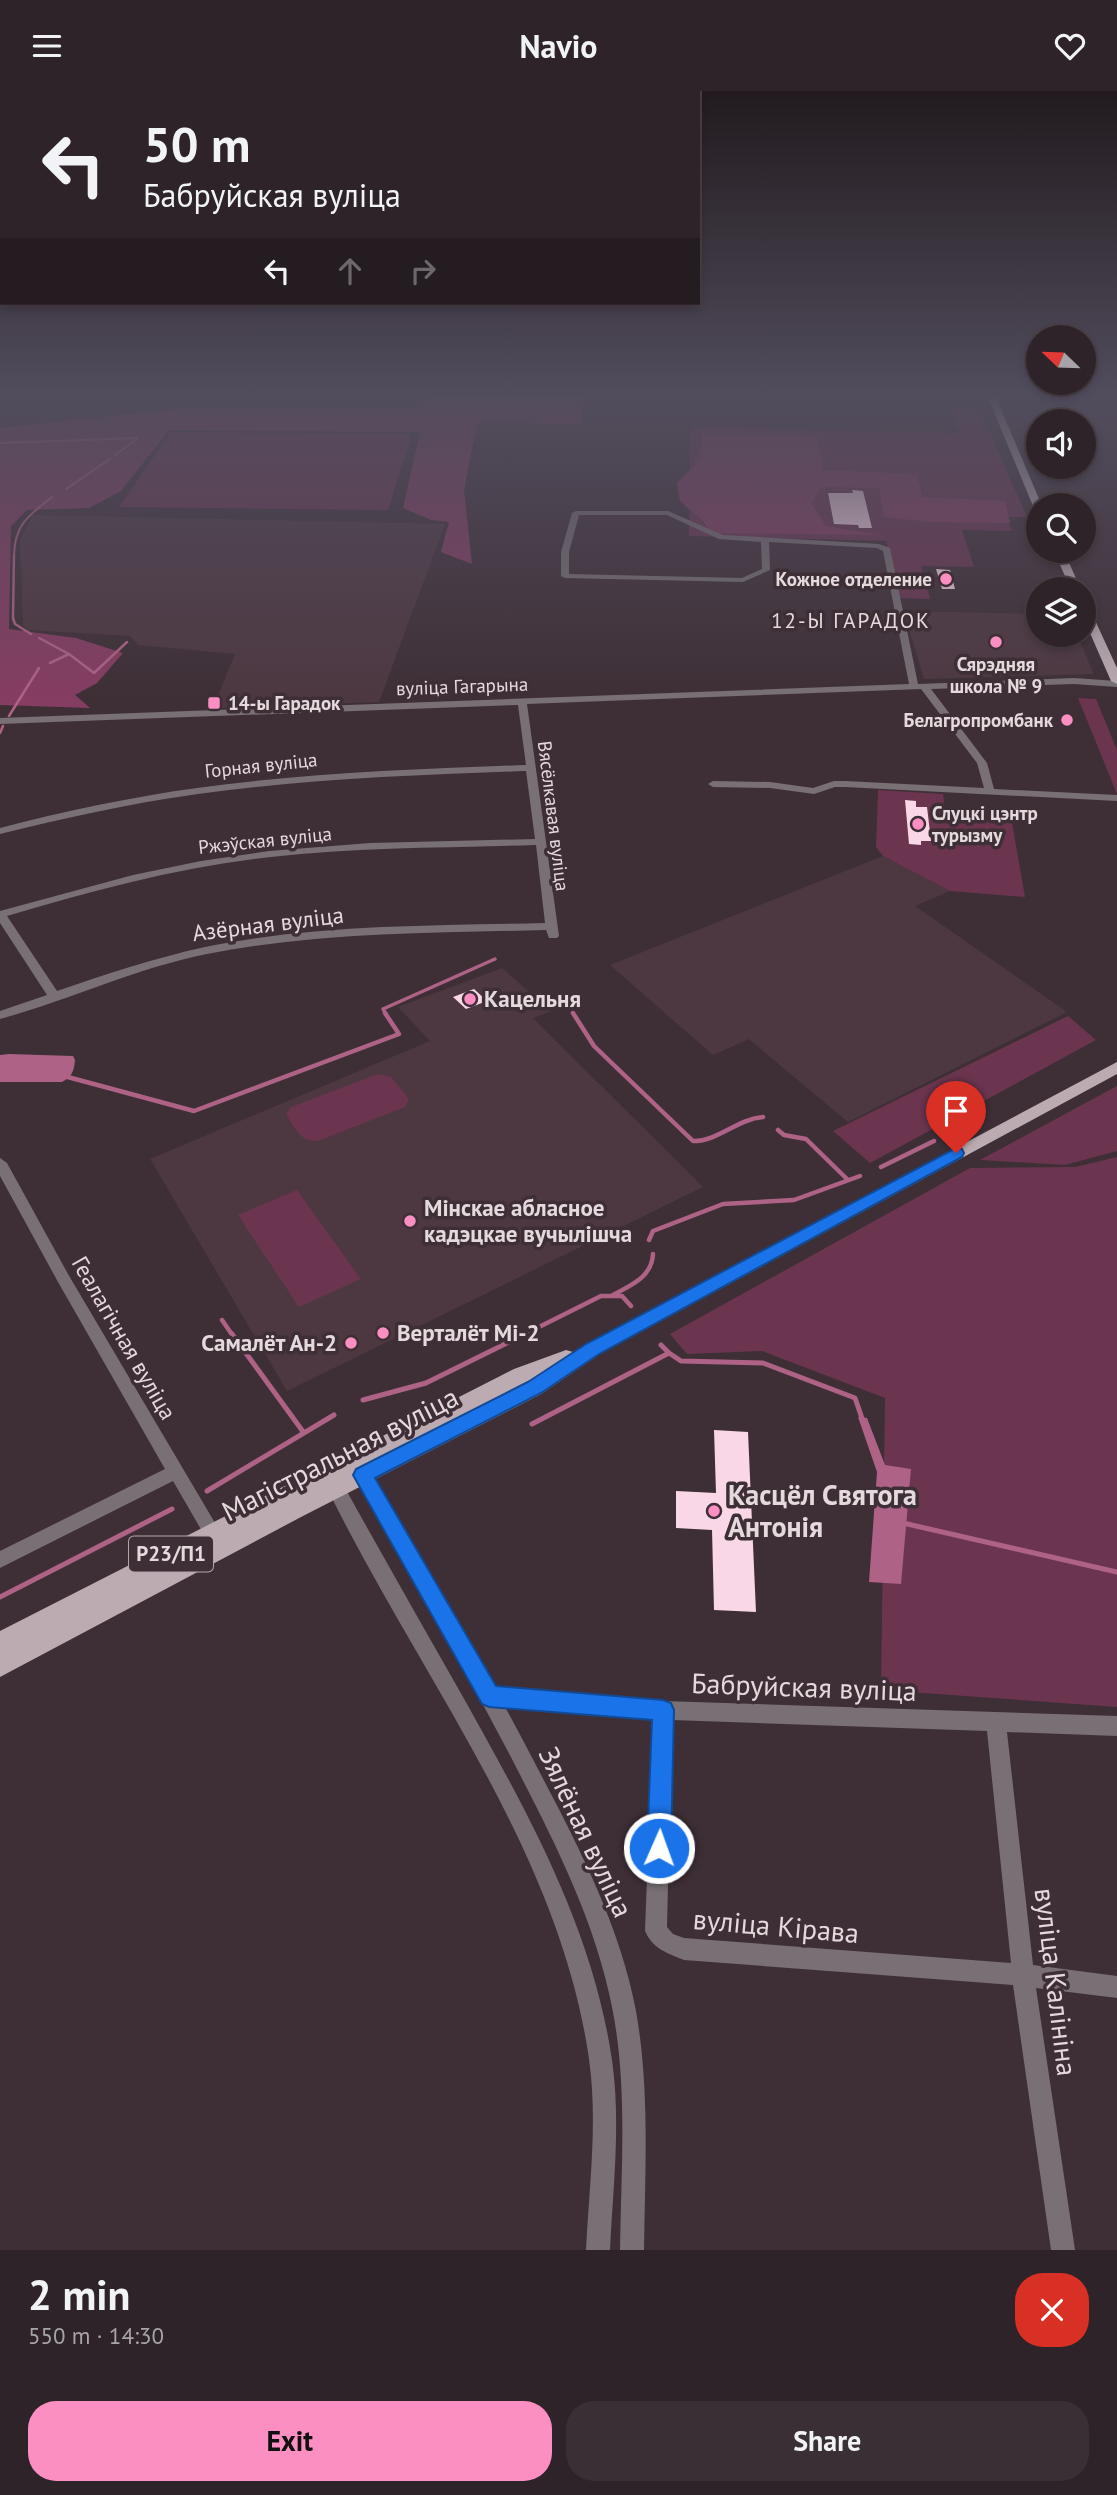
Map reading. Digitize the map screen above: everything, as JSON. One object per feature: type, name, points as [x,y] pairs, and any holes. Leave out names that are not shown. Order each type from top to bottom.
[{"type":"main road","points":[[1096,634],[1117,682]]},
{"type":"main road","name":"Магістральная вуліца","points":[[0,1643],[212,1533],[534,1388],[593,1349],[1117,1067]]},
{"type":"main road","name":"Магістральная вуліца","points":[[0,1666],[336,1488],[353,1470]]},
{"type":"street","points":[[765,541],[766,570],[743,580],[586,578],[565,576],[564,570],[568,539],[576,513],[668,513],[722,537],[866,544],[887,551],[920,688],[982,763],[990,792]]},
{"type":"street","name":"вуліца Гагарына","points":[[0,721],[1074,681],[1117,682]]},
{"type":"street","name":"Вясёлкавая вуліца","points":[[522,701],[552,931]]},
{"type":"street","name":"Горная вуліца","points":[[0,831],[110,803],[211,787],[367,773],[530,768]]},
{"type":"street","points":[[713,784],[770,785],[814,791],[834,784],[845,784],[1117,798]]},
{"type":"street","name":"Ржэўская вуліца","points":[[0,914],[93,886],[152,872],[236,858],[351,848],[540,842]]},
{"type":"street","points":[[0,914],[55,997]]},
{"type":"street","name":"Азёрная вуліца","points":[[0,1015],[184,956],[236,945],[349,935],[552,931]]},
{"type":"street","name":"Геалагічная вуліца","points":[[0,1163],[63,1278],[212,1533]]},
{"type":"street","name":"Зялёная вуліца","points":[[353,1470],[489,1696],[572,1856],[596,1913],[617,1977],[629,2043],[634,2098],[632,2250]]},
{"type":"street","points":[[0,1560],[175,1472]]},
{"type":"street","points":[[336,1488],[517,1813],[574,1942],[594,2018],[604,2101],[598,2250]]},
{"type":"street","name":"Бабруйская вуліца","points":[[489,1696],[663,1710],[1117,1726]]},
{"type":"street","name":"вуліца Кірава","points":[[663,1710],[656,1931],[667,1942],[684,1949],[1023,1975],[1117,1987]]},
{"type":"street","name":"вуліца Калініна","points":[[996,1720],[1023,1975],[1063,2250]]},
{"type":"shaded area","points":[[0,496],[112,496],[89,508],[27,510],[11,526],[9,629],[76,638],[123,653],[97,683],[75,695],[90,708],[0,705]]},
{"type":"shaded area","points":[[127,496],[392,496],[388,510],[119,507]]},
{"type":"shaded area","points":[[406,496],[465,496],[472,564],[441,552],[449,522],[431,520],[403,508]]},
{"type":"shaded area","points":[[679,496],[816,496],[811,503],[826,526],[879,535],[712,533],[702,520],[680,501]]},
{"type":"shaded area","points":[[689,496],[1018,496],[1026,515],[1026,517],[1006,517],[1012,531],[962,530],[974,567],[921,566],[930,599],[900,598],[886,541],[689,536]]},
{"type":"shaded area","points":[[880,496],[922,496],[1005,501],[1010,523],[930,522],[884,517]]},
{"type":"shaded area","points":[[33,515],[445,524],[379,702],[213,708],[235,654],[138,645],[130,636],[28,630],[23,625],[20,540]]},
{"type":"shaded area","name":"Сярэдняя школа № 9","points":[[908,611],[1026,614],[1026,647],[1082,647],[1094,674],[924,679],[906,619],[910,619]]},
{"type":"shaded area","points":[[1078,698],[1096,699],[1117,750],[1117,794]]},
{"type":"shaded area","points":[[878,790],[943,794],[946,818],[1012,823],[1025,897],[950,891],[883,856],[876,847]]},
{"type":"shaded area","points":[[883,856],[950,891],[915,906],[1067,1012],[848,1122],[749,1039],[713,1055],[610,965]]},
{"type":"shaded area","name":"Мінскае абласное кадэцкае вучылішча","points":[[502,968],[551,1011],[533,1018],[703,1187],[287,1391],[150,1159],[430,1041],[398,1007]]},
{"type":"shaded area","points":[[1068,1016],[1096,1040],[870,1163],[833,1131]]},
{"type":"shaded area","points":[[0,1055],[73,1056],[74,1067],[70,1076],[62,1082],[0,1082]]},
{"type":"shaded area","points":[[378,1074],[391,1077],[409,1099],[405,1107],[318,1141],[302,1137],[286,1114],[291,1107]]},
{"type":"shaded area","points":[[1117,1086],[1117,1151],[1065,1165],[980,1160]]},
{"type":"shaded area","points":[[1117,1157],[1117,1707],[881,1690],[885,1398],[762,1351],[687,1354],[670,1334],[970,1168],[1075,1167]]},
{"type":"shaded area","points":[[297,1190],[361,1279],[299,1307],[238,1215]]},
{"type":"shaded area","points":[[858,1417],[867,1418],[885,1465],[911,1469],[901,1584],[869,1582],[877,1472]]},
{"type":"building","points":[[829,496],[864,496],[872,528],[834,524]]},
{"type":"building","name":"Кожное отделение","points":[[936,569],[950,570],[955,589],[942,589]]},
{"type":"building","name":"Слуцкі цэнтр турызму","points":[[905,800],[916,801],[916,807],[927,807],[931,841],[921,841],[921,845],[909,844]]},
{"type":"building","name":"Кацельня","points":[[474,989],[487,1001],[466,1009],[453,997]]},
{"type":"building","name":"Касцёл Святога Антонія","points":[[714,1430],[748,1432],[756,1612],[714,1610],[712,1530],[676,1528],[676,1491],[716,1493]]},
{"type":"waterway","points":[[14,557],[17,537],[24,522],[52,497]]},
{"type":"waterway","points":[[14,555],[13,618],[15,624],[31,634]]},
{"type":"waterway","points":[[39,638],[69,654]]},
{"type":"waterway","points":[[69,654],[94,673],[127,642]]},
{"type":"waterway","points":[[50,663],[69,654]]},
{"type":"waterway","points":[[9,716],[39,668]]},
{"type":"waterway","points":[[0,733],[3,726]]},
{"type":"waterway","points":[[386,1014],[383,1009],[495,959]]},
{"type":"waterway","points":[[64,1076],[194,1111],[399,1034],[385,1013]]},
{"type":"waterway","points":[[573,1013],[594,1046],[693,1141],[711,1138],[745,1122],[763,1117]]},
{"type":"waterway","points":[[778,1130],[784,1135],[806,1139],[848,1180]]},
{"type":"waterway","points":[[881,1167],[934,1141]]},
{"type":"waterway","points":[[649,1240],[653,1231],[723,1204],[794,1200],[860,1176]]},
{"type":"waterway","points":[[613,1295],[645,1274],[653,1254]]},
{"type":"waterway","points":[[525,1334],[601,1296],[622,1296],[631,1306]]},
{"type":"waterway","points":[[222,1320],[233,1336]]},
{"type":"waterway","points":[[232,1334],[304,1433]]},
{"type":"waterway","points":[[363,1400],[426,1383],[525,1334]]},
{"type":"waterway","points":[[521,1336],[525,1334]]},
{"type":"waterway","points":[[661,1345],[669,1353]]},
{"type":"waterway","points":[[532,1424],[669,1353]]},
{"type":"waterway","points":[[669,1353],[681,1361],[763,1363],[855,1398],[863,1421]]},
{"type":"waterway","points":[[304,1433],[334,1415]]},
{"type":"waterway","points":[[207,1491],[304,1433]]},
{"type":"waterway","points":[[0,1597],[172,1509]]},
{"type":"waterway","points":[[903,1523],[1117,1572]]},
{"type":"place","name":"Кожное отделение","points":[[946,579]]},
{"type":"place","name":"Сярэдняя школа № 9","points":[[996,642]]},
{"type":"place","name":"14-ы Гарадок","points":[[214,703]]},
{"type":"place","name":"Белагропромбанк","points":[[1067,720]]},
{"type":"place","name":"Слуцкі цэнтр турызму","points":[[918,824]]},
{"type":"place","name":"Кацельня","points":[[470,999]]},
{"type":"place","name":"Мінскае абласное кадэцкае вучылішча","points":[[410,1221]]},
{"type":"place","name":"Верталёт Мі-2","points":[[383,1333]]},
{"type":"place","name":"Самалёт Ан-2","points":[[351,1343]]},
{"type":"place","name":"Касцёл Святога Антонія","points":[[714,1511]]},
{"type":"district","name":"12-Ы ГАРАДОК","points":[[851,621]]},
{"type":"route","points":[[659,1848],[663,1710],[489,1696],[363,1475],[534,1388],[593,1349],[956,1153]]}]
